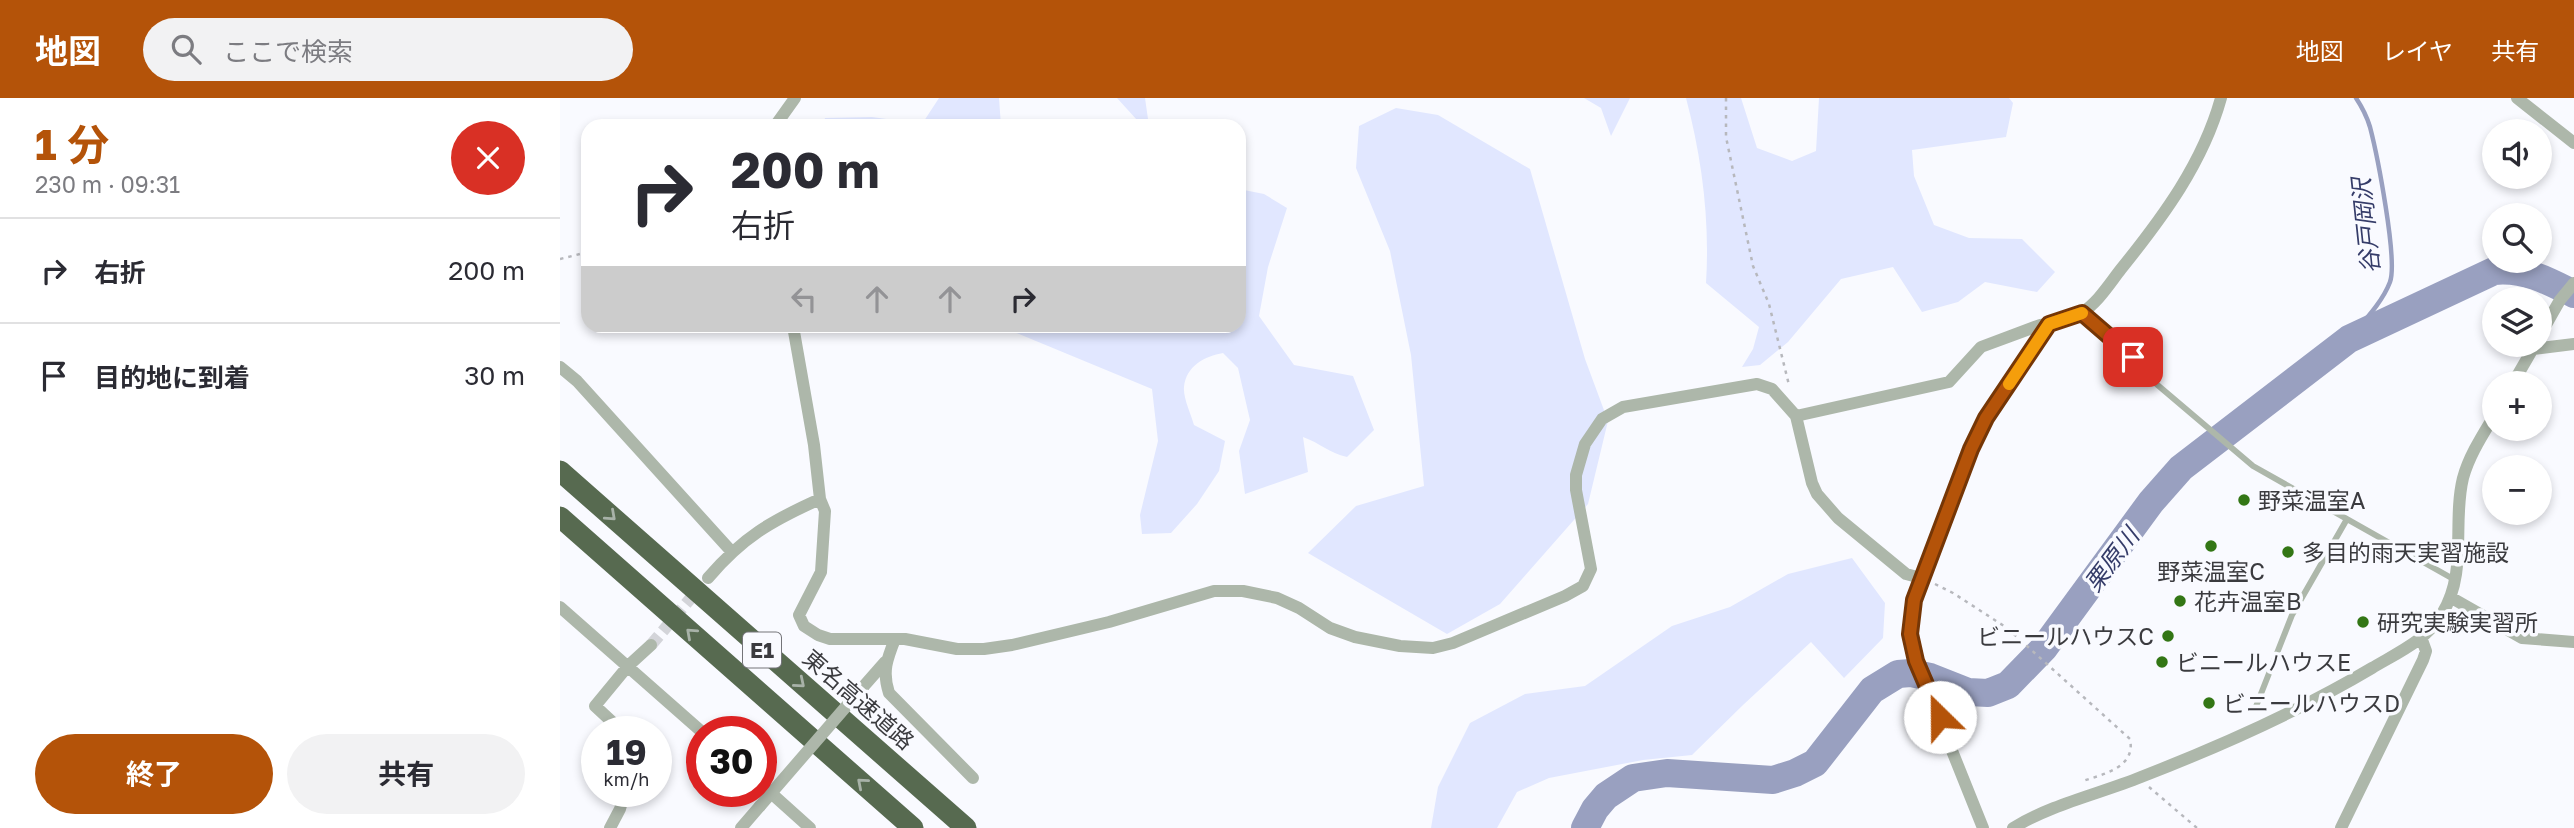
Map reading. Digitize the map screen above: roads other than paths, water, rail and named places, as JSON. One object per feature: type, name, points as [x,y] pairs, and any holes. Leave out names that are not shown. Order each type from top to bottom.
[{"type":"highway","name":"東名高速道路","points":[[560,471],[966,828]]},
{"type":"highway","name":"E1","points":[[560,517],[913,828]]},
{"type":"street","points":[[780,119],[795,98]]},
{"type":"street","points":[[1796,416],[1949,382],[1981,347],[2082,313],[2107,287],[2162,218],[2212,130],[2221,98]]},
{"type":"street","points":[[2516,98],[2574,143]]},
{"type":"street","points":[[2552,315],[2574,283]]},
{"type":"street","points":[[1983,828],[1916,661],[1910,634],[1910,615],[1971,449],[1986,418],[2049,324]]},
{"type":"street","points":[[794,333],[814,445],[820,499],[825,511],[821,572],[799,615],[804,626],[830,639],[895,639],[957,649],[1003,647],[1109,622],[1214,591],[1243,591],[1278,598],[1330,628],[1355,637],[1400,646],[1444,646],[1583,586],[1589,577],[1590,560],[1576,490],[1576,475],[1585,444],[1593,430],[1611,413],[1623,407],[1757,384],[1772,389],[1796,416],[1817,495],[1838,518],[1906,574],[1922,578]]},
{"type":"street","points":[[2552,344],[2574,344]]},
{"type":"street","points":[[560,367],[577,381],[731,551]]},
{"type":"street","points":[[2013,828],[2063,805],[2243,736],[2344,685],[2421,637],[2441,617],[2450,597],[2455,580],[2463,479],[2482,437]]},
{"type":"street","points":[[708,578],[731,551],[778,518],[820,499]]},
{"type":"street","points":[[2450,597],[2522,638],[2574,642]]},
{"type":"street","points":[[560,607],[686,718]]},
{"type":"street","points":[[2341,828],[2423,660],[2426,651],[2421,637]]},
{"type":"street","points":[[741,828],[885,662],[895,639]]},
{"type":"street","points":[[605,716],[595,706],[628,666],[651,645]]},
{"type":"street","points":[[885,662],[884,679],[889,693],[973,778]]},
{"type":"street","points":[[777,798],[810,828]]},
{"type":"street","points":[[610,828],[621,807]]},
{"type":"lane","points":[[2082,313],[2133,357],[2154,382],[2253,466],[2455,580]]},
{"type":"lane","points":[[2255,709],[2292,615],[2347,519]]},
{"type":"waterway","name":"谷戸岡沢","points":[[2349,339],[2382,297],[2390,282],[2392,270],[2386,206],[2377,160],[2369,123],[2356,98]]},
{"type":"waterway","name":"栗原川","points":[[1585,828],[1606,796],[1633,778],[1667,773],[1773,780],[1795,773],[1815,763],[1872,690],[1898,674],[1911,673],[1930,677],[1968,692],[1988,693],[2008,685],[2044,648],[2151,502],[2181,468],[2349,339],[2494,271],[2525,273],[2574,294]]},
{"type":"tunnel","points":[[651,645],[701,586]]},
{"type":"place","name":"野菜温室A","points":[[2244,500]]},
{"type":"place","name":"野菜温室C","points":[[2211,546]]},
{"type":"place","name":"多目的雨天実習施設","points":[[2288,552]]},
{"type":"place","name":"花卉温室B","points":[[2180,601]]},
{"type":"place","name":"研究実験実習所","points":[[2363,622]]},
{"type":"place","name":"ビニールハウスC","points":[[2168,636]]},
{"type":"place","name":"ビニールハウスE","points":[[2162,662]]},
{"type":"place","name":"ビニールハウスD","points":[[2209,703]]}]
